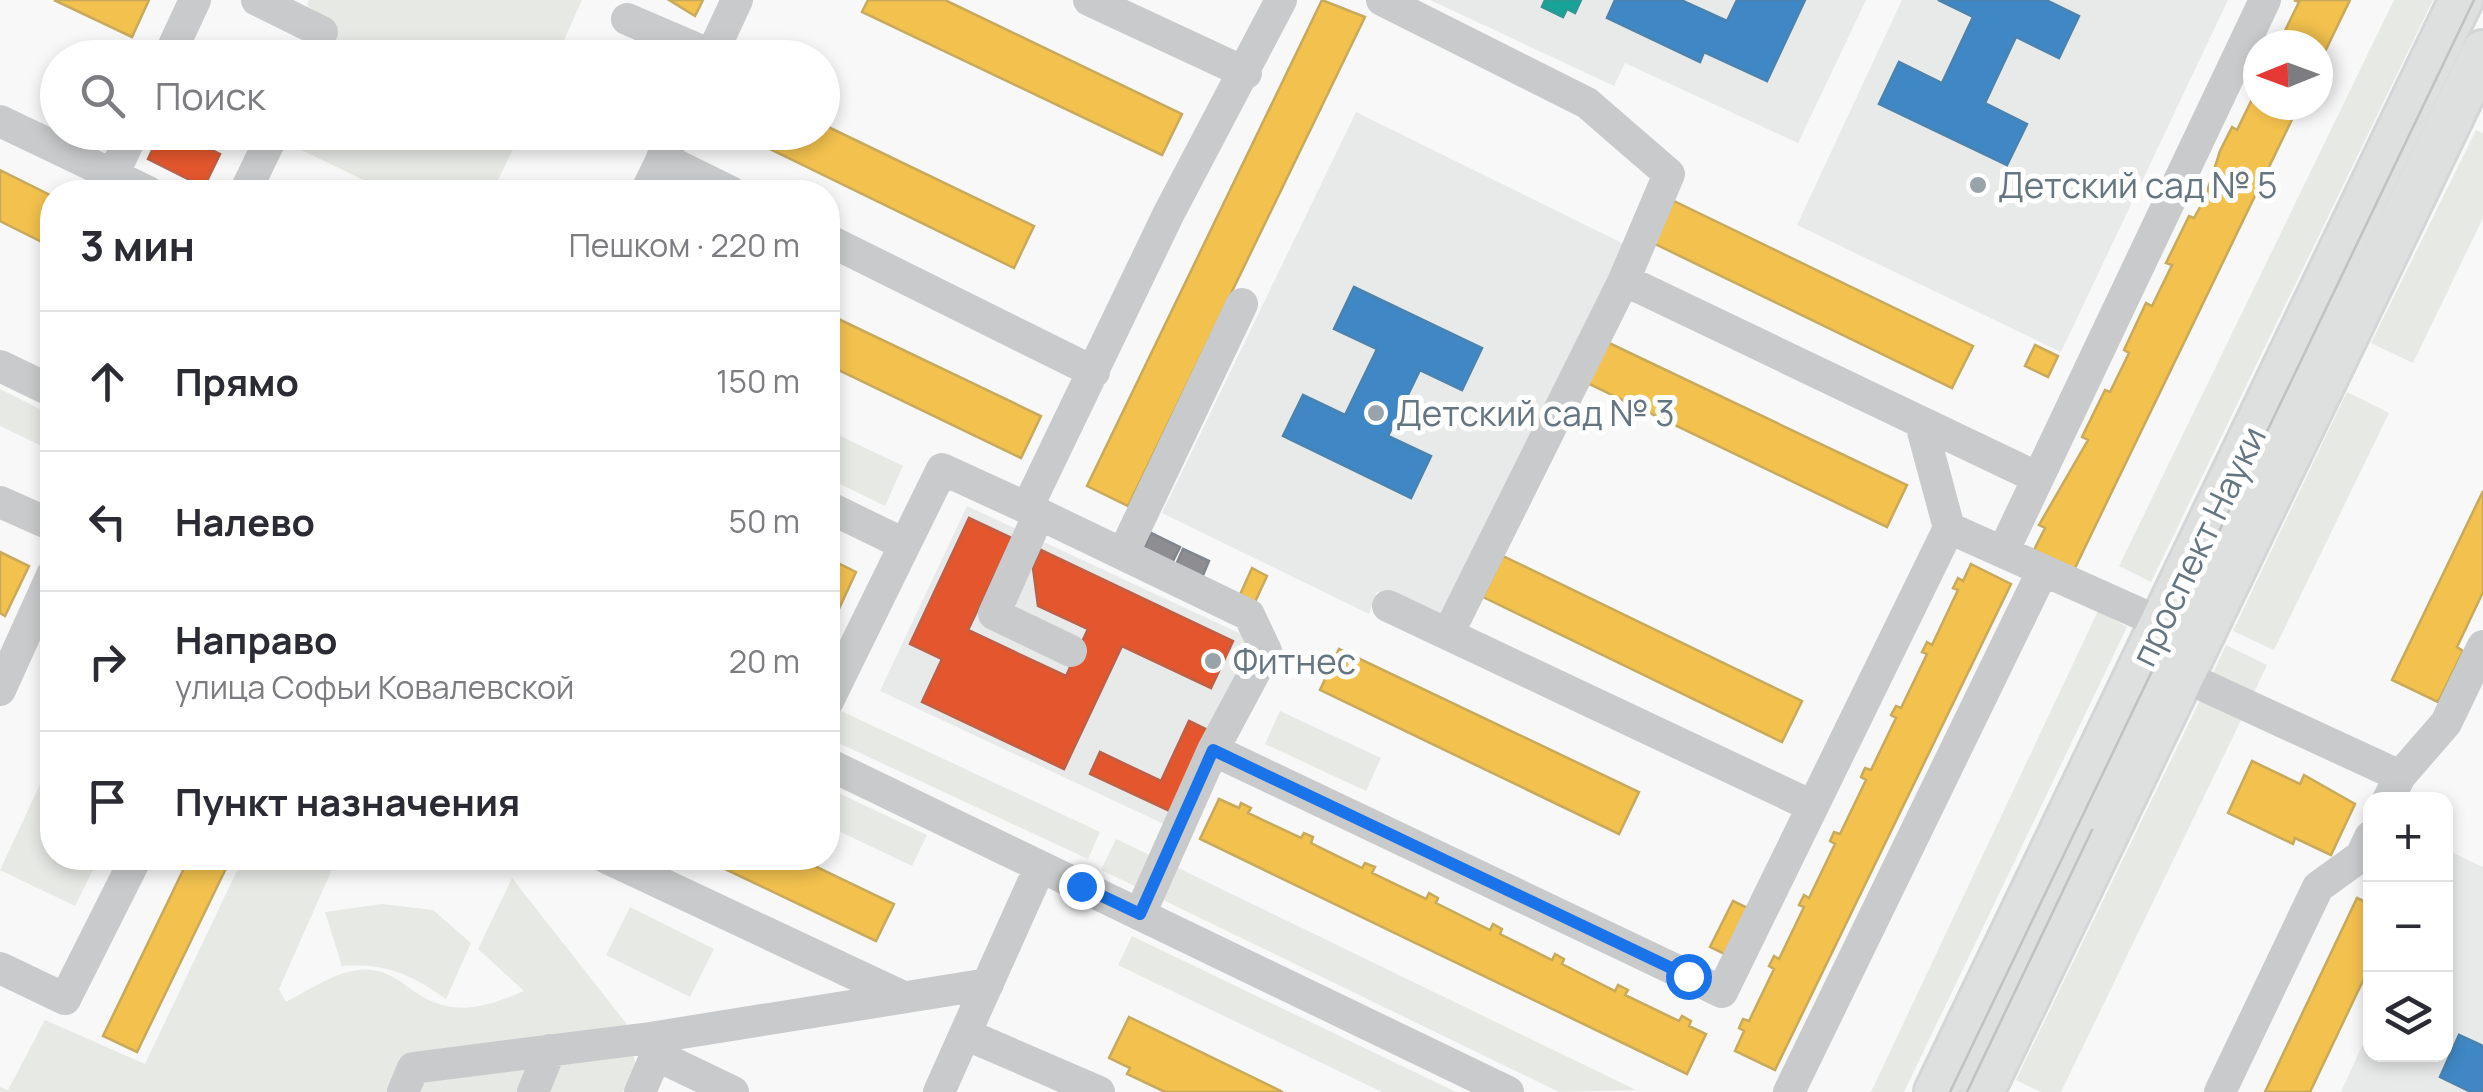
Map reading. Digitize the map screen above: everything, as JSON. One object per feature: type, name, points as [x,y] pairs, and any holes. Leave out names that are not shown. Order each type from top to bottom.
[{"type":"main road","name":"проспект Науки","points":[[1936,1092],[2461,0]]},
{"type":"main road","name":"проспект Науки","points":[[1982,1092],[2480,68]]},
{"type":"street","points":[[176,40],[194,0]]},
{"type":"street","points":[[257,0],[322,32],[318,40]]},
{"type":"street","points":[[718,40],[737,0]]},
{"type":"street","points":[[1089,0],[1148,12],[1246,73]]},
{"type":"street","points":[[1070,651],[994,614],[1033,511],[1094,372],[1169,214],[1281,0]]},
{"type":"street","points":[[1382,0],[1586,103],[1669,174],[1624,280],[1448,634]]},
{"type":"street","points":[[2003,552],[2265,0]]},
{"type":"street","points":[[628,19],[675,40]]},
{"type":"street","points":[[0,121],[40,140]]},
{"type":"street","points":[[61,150],[123,180]]},
{"type":"street","points":[[113,175],[125,150]]},
{"type":"street","points":[[251,180],[265,150]]},
{"type":"street","points":[[652,180],[667,150]]},
{"type":"street","points":[[676,150],[716,180]]},
{"type":"street","points":[[840,246],[1094,372]]},
{"type":"street","points":[[1624,280],[2038,478]]},
{"type":"street","points":[[1123,554],[1242,304]]},
{"type":"street","points":[[0,366],[40,385]]},
{"type":"street","points":[[1213,750],[1722,992],[1949,528],[1921,424]]},
{"type":"street","points":[[840,675],[942,469],[1249,614],[1266,651],[1213,750],[1140,914]]},
{"type":"street","points":[[0,502],[40,520]]},
{"type":"street","points":[[840,512],[904,544]]},
{"type":"street","points":[[1949,528],[2161,623]]},
{"type":"street","points":[[1789,1092],[2042,570]]},
{"type":"street","points":[[0,690],[40,601]]},
{"type":"street","points":[[1388,606],[1812,806]]},
{"type":"street","points":[[2183,676],[2394,788],[2473,694],[2483,646]]},
{"type":"street","points":[[840,770],[1508,1092]]},
{"type":"street","points":[[2220,1092],[2318,887],[2363,852]]},
{"type":"street","points":[[939,1092],[1040,866]]},
{"type":"street","points":[[1,970],[65,1000],[130,870]]},
{"type":"street","points":[[633,870],[899,995]]},
{"type":"street","points":[[403,1092],[413,1068],[550,1050],[653,1046],[899,995],[988,984]]},
{"type":"street","points":[[965,1034],[1099,1092]]},
{"type":"street","points":[[640,1092],[653,1046]]},
{"type":"street","points":[[653,1046],[733,1092]]},
{"type":"street","points":[[532,1092],[550,1050]]},
{"type":"shaded area","points":[[309,0],[582,0],[564,40],[329,40],[334,28],[307,5]]},
{"type":"shaded area","points":[[1430,0],[1866,0],[1798,143],[1625,63],[1614,86]]},
{"type":"shaded area","name":"Детский сад № 5","points":[[1902,0],[2228,0],[2061,352],[1797,225]]},
{"type":"shaded area","points":[[2394,0],[2433,0],[2151,582],[2119,566]]},
{"type":"shaded area","name":"Детский сад № 3","points":[[1356,112],[1624,244],[1442,621],[1377,592],[1369,614],[1162,513]]},
{"type":"shaded area","points":[[2476,130],[2483,133],[2483,218],[2413,363],[2371,343]]},
{"type":"shaded area","points":[[302,150],[513,150],[498,180],[363,180]]},
{"type":"shaded area","points":[[0,389],[40,409],[40,445],[0,426]]},
{"type":"shaded area","points":[[2347,392],[2389,413],[2274,650],[2233,631]]},
{"type":"shaded area","points":[[840,436],[903,466],[885,506],[840,484]]},
{"type":"shaded area","points":[[967,506],[1241,634],[1247,655],[1168,826],[880,691]]},
{"type":"shaded area","points":[[2098,611],[2127,627],[1904,1092],[1871,1092]]},
{"type":"shaded area","points":[[2226,645],[2267,665],[2251,699],[2210,679]]},
{"type":"shaded area","points":[[2203,694],[2244,714],[2061,1092],[2041,1092],[2016,1080]]},
{"type":"shaded area","points":[[840,710],[1100,832],[1088,859],[840,744]]},
{"type":"shaded area","points":[[1280,711],[1381,758],[1366,791],[1265,744]]},
{"type":"shaded area","points":[[40,785],[40,870],[93,870],[75,906],[0,870]]},
{"type":"shaded area","points":[[840,794],[927,835],[912,866],[840,832]]},
{"type":"shaded area","points":[[1116,839],[1158,859],[1143,890],[1101,870]]},
{"type":"shaded area","points":[[2453,853],[2483,867],[2483,1092],[2341,1092],[2363,1043],[2363,1062],[2453,1062]]},
{"type":"shaded area","points":[[1176,867],[1636,1090],[1559,1092],[1161,899]]},
{"type":"shaded area","points":[[237,870],[332,870],[279,989],[286,1002],[350,971],[373,970],[441,1005],[468,1008],[524,991],[478,949],[512,878],[629,1027],[635,1063],[623,1092],[0,1092],[0,1087],[8,1090],[45,1020],[145,1064]]},
{"type":"shaded area","points":[[382,904],[433,910],[471,943],[446,999],[397,972],[372,966],[342,966],[325,912]]},
{"type":"shaded area","points":[[630,907],[714,949],[690,997],[606,955]]},
{"type":"shaded area","points":[[1132,936],[1456,1092],[1382,1092],[1118,965]]},
{"type":"building: Жильё","points":[[54,0],[149,0],[132,37]]},
{"type":"building: Жильё","points":[[669,0],[703,0],[695,16]]},
{"type":"building: Жильё","points":[[868,0],[945,0],[1182,114],[1162,155],[862,12]]},
{"type":"building: Жильё","points":[[1322,0],[1365,17],[1128,506],[1087,486]]},
{"type":"building: Жильё","points":[[2294,0],[2350,0],[2333,35],[2333,30],[2285,30],[2299,2]]},
{"type":"building: Жильё","points":[[2243,118],[2292,120],[2074,570],[2034,550],[2045,528],[2039,525],[2088,440],[2082,437],[2129,353],[2124,350],[2146,303],[2152,306],[2172,265],[2166,263],[2189,216],[2194,218],[2205,198],[2232,127],[2237,130]]},
{"type":"building: Жильё","points":[[840,133],[1034,226],[1014,268],[772,150],[840,150]]},
{"type":"building: Жильё","points":[[0,170],[40,190],[40,241],[0,221]]},
{"type":"building: Жильё","points":[[1674,201],[1973,346],[1952,388],[1653,243]]},
{"type":"building: Жильё","points":[[840,320],[1041,416],[1021,458],[840,371]]},
{"type":"building: Жильё","points":[[1607,342],[1907,485],[1887,527],[1587,383]]},
{"type":"building: Жильё","points":[[2035,345],[2058,356],[2048,377],[2025,366]]},
{"type":"building: Жильё","points":[[2483,491],[2483,592],[2457,647],[2463,651],[2438,702],[2392,680]]},
{"type":"building: Жильё","points":[[0,552],[29,566],[5,616],[0,613]]},
{"type":"building: Жильё","points":[[1503,556],[1802,701],[1782,742],[1483,597]]},
{"type":"building: Жильё","points":[[840,564],[856,572],[840,607]]},
{"type":"building: Жильё","points":[[1971,564],[2011,584],[1775,1070],[1735,1051],[1744,1031],[1739,1028],[1743,1019],[1749,1021],[1774,969],[1769,966],[1774,956],[1779,959],[1804,907],[1799,905],[1804,895],[1809,898],[1835,844],[1830,841],[1834,832],[1840,834],[1866,780],[1861,777],[1865,768],[1871,770],[1896,718],[1891,715],[1896,706],[1901,708],[1927,654],[1922,652],[1927,642],[1932,645],[1958,590],[1953,588],[1958,578],[1963,581]]},
{"type":"building: Жильё","points":[[1252,568],[1267,576],[1254,604],[1239,597]]},
{"type":"building: Жильё","points":[[1339,649],[1639,792],[1619,834],[1320,690]]},
{"type":"building: Жильё","points":[[2252,761],[2300,784],[2304,775],[2355,804],[2331,855],[2295,838],[2293,844],[2228,813]]},
{"type":"building: Жильё","points":[[1219,799],[1239,808],[1241,803],[1251,808],[1248,813],[1301,838],[1304,833],[1313,837],[1311,843],[1362,868],[1365,863],[1375,867],[1372,873],[1426,899],[1429,893],[1438,898],[1436,903],[1490,930],[1493,924],[1502,929],[1500,934],[1552,960],[1555,954],[1564,959],[1562,964],[1615,991],[1618,985],[1628,990],[1625,995],[1679,1021],[1682,1016],[1691,1021],[1689,1026],[1706,1034],[1687,1074],[1200,839]]},
{"type":"building: Жильё","points":[[183,870],[225,870],[137,1052],[103,1036]]},
{"type":"building: Жильё","points":[[727,870],[823,870],[894,904],[876,941]]},
{"type":"building: Жильё","points":[[2357,898],[2363,901],[2363,981],[2310,1092],[2265,1092]]},
{"type":"building: Жильё","points":[[1733,901],[1754,911],[1731,957],[1710,947]]},
{"type":"building: Жильё","points":[[1129,1017],[1283,1092],[1165,1092],[1127,1074],[1130,1068],[1109,1058]]},
{"type":"building: Торговля","points":[[152,150],[212,150],[220,154],[207,180],[190,180],[148,159]]},
{"type":"building: Торговля","points":[[969,518],[1012,538],[968,630],[1066,676],[1088,629],[1038,606],[1033,568],[1041,550],[1233,641],[1211,688],[1122,646],[1064,769],[922,702],[942,659],[910,644]]},
{"type":"building: Торговля","points":[[1189,721],[1210,731],[1172,812],[1090,774],[1100,752],[1161,781]]},
{"type":"building: Школы","points":[[1615,0],[1681,0],[1727,21],[1737,0],[1805,0],[1767,81],[1704,52],[1700,62],[1607,18]]},
{"type":"building: Школы","points":[[1938,0],[2046,0],[2079,16],[2059,58],[2016,37],[1985,103],[2027,124],[2007,165],[1879,104],[1899,62],[1942,83],[1973,17]]},
{"type":"building: Школы","points":[[1354,287],[1482,348],[1462,390],[1420,370],[1388,436],[1431,456],[1411,498],[1283,436],[1303,395],[1345,415],[1377,349],[1334,329]]},
{"type":"building: Школы","points":[[2459,1035],[2483,1046],[2483,1092],[2471,1092],[2440,1077],[2447,1062],[2453,1062]]},
{"type":"building: Учреждения","points":[[1545,0],[1581,0],[1575,13],[1567,9],[1563,17],[1542,7]]},
{"type":"building: Промзона","points":[[1151,533],[1180,547],[1171,565],[1143,551]]},
{"type":"building: Промзона","points":[[1183,549],[1209,561],[1201,580],[1175,567]]},
{"type":"tram line","points":[[1950,1092],[2474,0]]},
{"type":"tram line","points":[[1967,1092],[2092,830]]},
{"type":"place","name":"Детский сад № 5","points":[[1978,185]]},
{"type":"place","name":"Детский сад № 3","points":[[1376,413]]},
{"type":"place","name":"Фитнес","points":[[1213,661]]},
{"type":"route","points":[[1081,886],[1140,914],[1213,750],[1688,976]]}]
